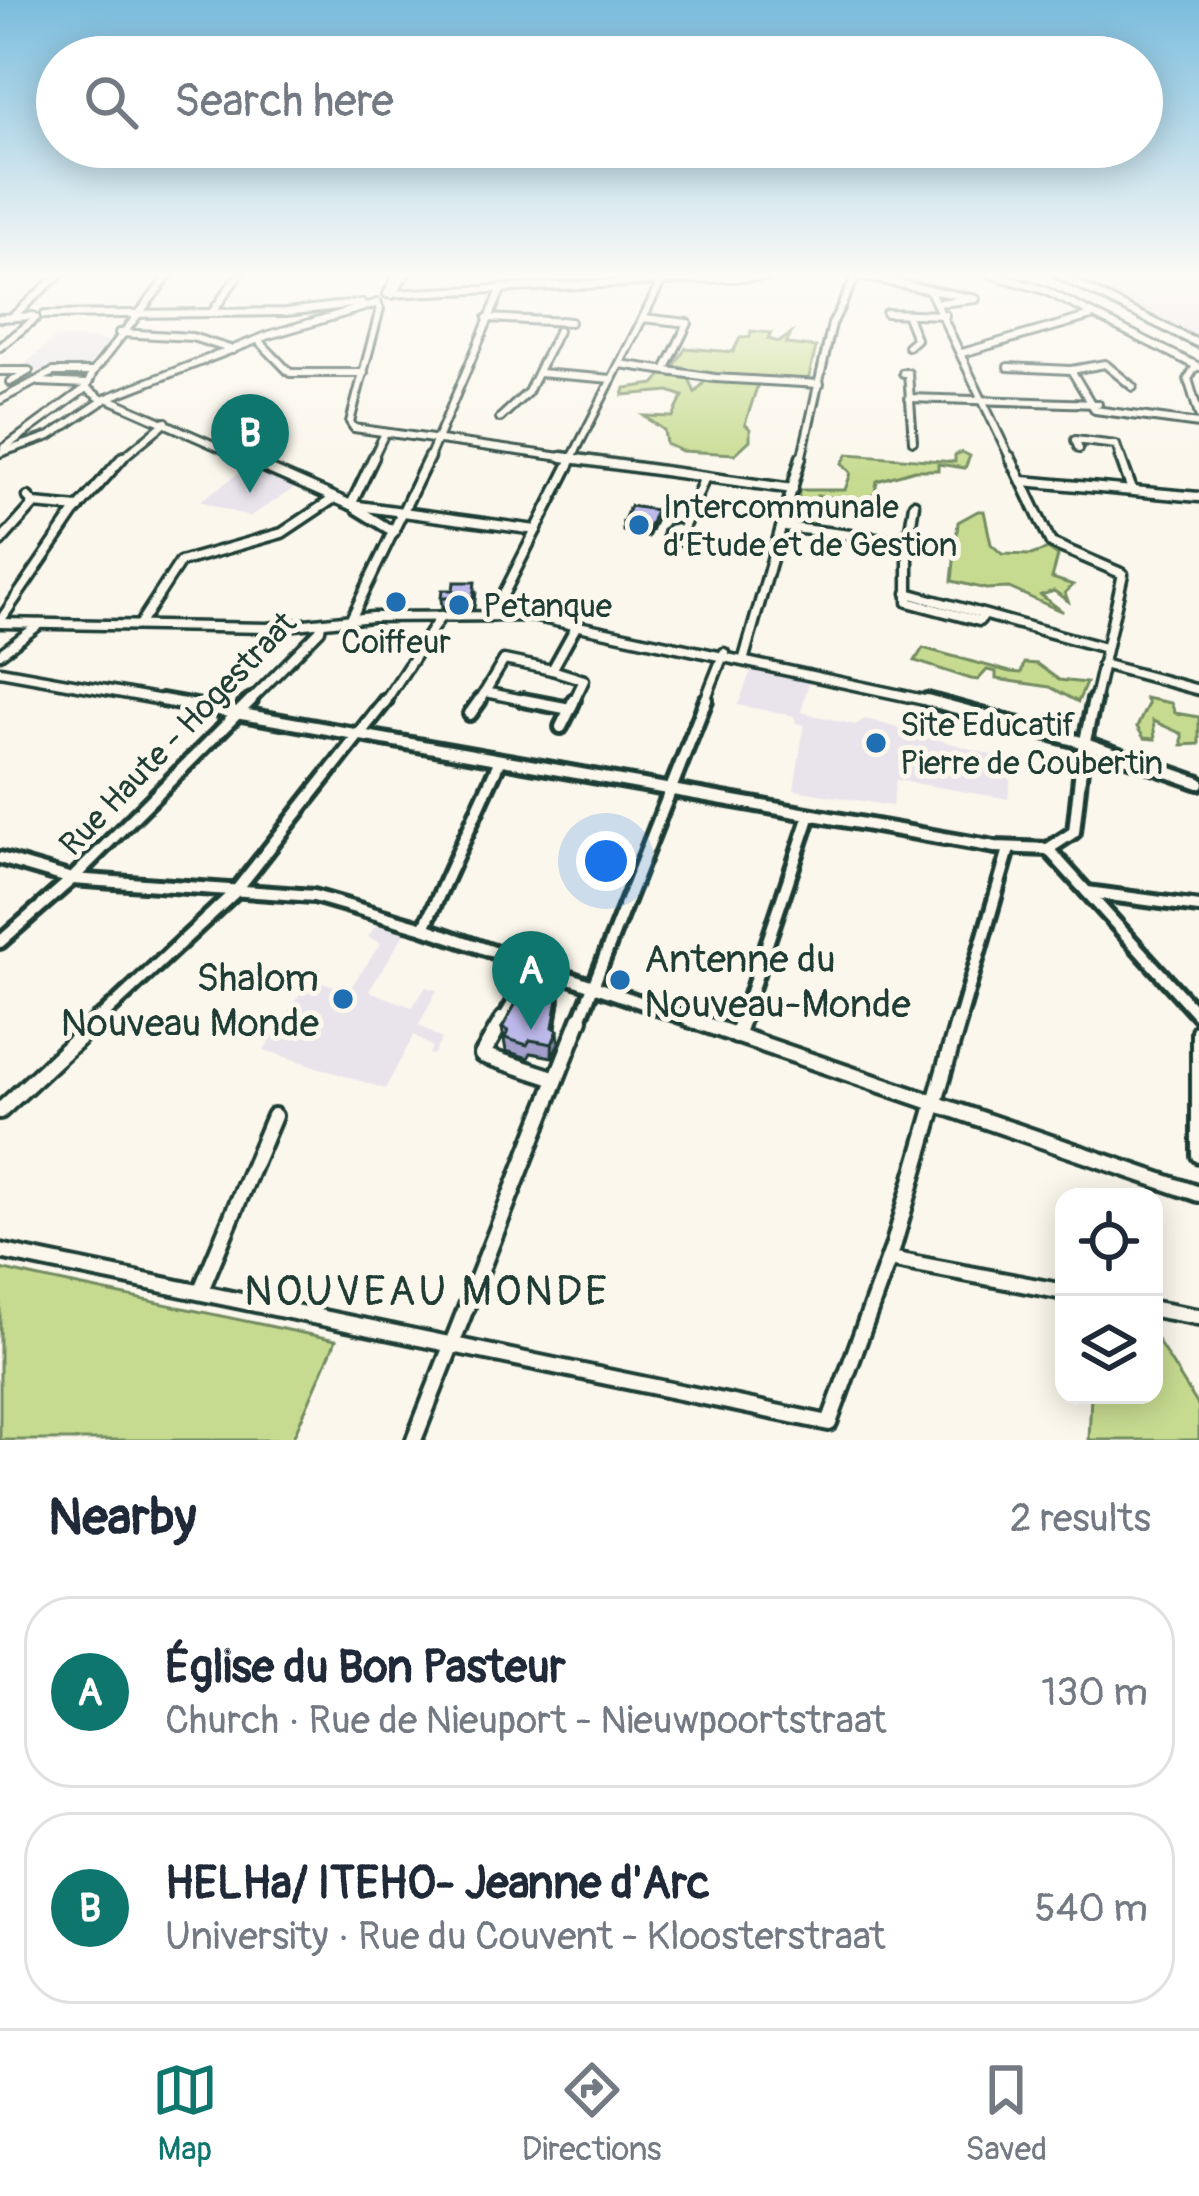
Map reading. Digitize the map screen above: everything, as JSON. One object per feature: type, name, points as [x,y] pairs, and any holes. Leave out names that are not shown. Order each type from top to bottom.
[{"type":"street","points":[[0,453],[87,386],[114,341]]},
{"type":"street","points":[[215,341],[233,350]]},
{"type":"street","points":[[10,443],[50,436],[105,399],[255,341]]},
{"type":"street","points":[[259,341],[290,374],[364,373]]},
{"type":"street","points":[[372,341],[350,426],[384,435],[793,489]]},
{"type":"street","points":[[351,619],[437,441],[478,341]]},
{"type":"street","points":[[500,418],[511,414],[555,341]]},
{"type":"street","points":[[493,615],[631,341]]},
{"type":"street","points":[[666,368],[679,341]]},
{"type":"street","points":[[744,658],[785,526],[828,341]]},
{"type":"street","points":[[908,346],[913,341]]},
{"type":"street","points":[[0,671],[234,716],[1009,849],[1048,849],[1074,832],[1085,743],[1123,574],[1051,543],[957,341]]},
{"type":"street","points":[[962,353],[1003,341]]},
{"type":"street","points":[[1074,369],[1104,413],[1199,419],[1188,379],[1197,366],[1144,341]]},
{"type":"street","points":[[620,364],[715,378],[820,384]]},
{"type":"street","points":[[1008,367],[1074,369],[1105,364],[1132,387]]},
{"type":"street","points":[[0,375],[29,371],[10,382]]},
{"type":"street","points":[[0,400],[53,372],[93,373]]},
{"type":"street","points":[[539,373],[613,379]]},
{"type":"street","points":[[902,440],[916,442],[908,373],[904,373]]},
{"type":"street","points":[[0,375],[10,382],[87,386],[105,399],[351,505],[536,530]]},
{"type":"street","points":[[909,398],[1094,404]]},
{"type":"street","points":[[0,622],[79,508],[126,450],[166,422]]},
{"type":"street","points":[[351,505],[384,435]]},
{"type":"street","points":[[1079,449],[1075,440],[1116,445],[1132,490]]},
{"type":"street","points":[[681,533],[705,477]]},
{"type":"street","points":[[1023,481],[1199,497]]},
{"type":"street","points":[[142,620],[180,562],[282,533],[333,499]]},
{"type":"street","points":[[0,542],[31,500],[79,508]]},
{"type":"street","points":[[914,504],[908,542],[908,602],[980,621],[984,615],[1105,648]]},
{"type":"street","points":[[351,505],[394,532]]},
{"type":"street","points":[[785,526],[908,542]]},
{"type":"street","points":[[0,622],[116,624],[142,620],[267,628],[351,619],[493,615],[578,623],[941,703],[1085,743],[1199,783]]},
{"type":"street","points":[[0,1111],[235,892],[360,735],[441,616]]},
{"type":"street","name":"Rue Haute - Hogestraat","points":[[0,942],[72,880],[320,630],[321,623]]},
{"type":"street","points":[[552,670],[578,623]]},
{"type":"street","points":[[0,654],[40,624]]},
{"type":"street","points":[[414,1440],[448,1343],[724,653]]},
{"type":"street","points":[[470,714],[504,660],[584,680],[561,727]]},
{"type":"street","points":[[1102,664],[1199,690]]},
{"type":"street","points":[[484,692],[570,710]]},
{"type":"street","points":[[424,928],[500,760]]},
{"type":"street","points":[[736,1036],[810,815]]},
{"type":"street","points":[[0,1251],[829,1423],[890,1258],[1009,849]]},
{"type":"street","points":[[1048,849],[1199,1016]]},
{"type":"street","points":[[0,858],[72,880],[314,896],[424,928],[1199,1194]]},
{"type":"street","points":[[1087,892],[1199,908]]},
{"type":"street","points":[[536,966],[482,1055],[556,1078]]},
{"type":"street","points":[[1199,1031],[1199,1155]]},
{"type":"street","points":[[201,1290],[274,1116]]},
{"type":"street","points":[[890,1258],[1055,1290]]},
{"type":"street","points":[[1163,1311],[1199,1317]]},
{"type":"shaded area","points":[[51,341],[109,341],[89,371],[18,370]]},
{"type":"shaded area","points":[[256,461],[301,484],[249,517],[200,501]]},
{"type":"shaded area","name":"Site Educatif Pierre de Coubertin","points":[[753,665],[810,677],[801,712],[855,725],[865,719],[1013,761],[1008,799],[896,780],[892,806],[794,790],[804,725],[796,723],[794,716],[738,705]]},
{"type":"shaded area","name":"Shalom Nouveau Monde","points":[[379,921],[406,931],[369,991],[412,1007],[426,987],[437,990],[419,1025],[442,1039],[433,1055],[429,1054],[432,1047],[414,1035],[385,1089],[264,1050],[309,979],[349,990],[381,943],[368,937]]},
{"type":"green space","points":[[738,341],[787,341],[816,347],[808,381],[718,376],[674,366],[686,348],[733,352]]},
{"type":"green space","points":[[671,373],[688,376],[695,393],[706,380],[758,384],[745,424],[750,440],[735,454],[682,451],[666,444],[664,430],[644,416],[673,417],[683,396],[669,391],[623,395],[625,388],[654,384]]},
{"type":"green space","points":[[848,454],[955,462],[955,455],[970,456],[965,468],[938,464],[938,470],[915,470],[877,481],[875,493],[864,501],[817,496],[814,528],[793,526],[799,490],[845,490],[851,473],[842,463]]},
{"type":"green space","points":[[984,511],[991,544],[1002,554],[1031,555],[1048,549],[1058,556],[1052,578],[1073,585],[1065,593],[1068,601],[1054,591],[1041,595],[1063,612],[1009,588],[986,589],[952,581],[958,522]]},
{"type":"green space","points":[[923,648],[1010,672],[1021,673],[1024,663],[1037,664],[1059,680],[1086,683],[1078,702],[1050,687],[996,679],[996,672],[987,670],[978,680],[915,661]]},
{"type":"green space","points":[[1145,698],[1171,703],[1175,713],[1199,717],[1199,744],[1182,745],[1182,734],[1153,721],[1155,739],[1144,738],[1137,727],[1148,704]]},
{"type":"green space","points":[[0,1269],[336,1340],[292,1440],[0,1440]]},
{"type":"green space","points":[[1163,1349],[1199,1407],[1199,1440],[1089,1440],[1091,1404],[1163,1404]]},
{"type":"building","points":[[630,506],[656,510],[649,528],[623,522]]},
{"type":"building","points":[[454,582],[475,582],[473,598],[441,598],[442,590],[453,590]]},
{"type":"building","points":[[549,980],[560,988],[553,1027],[558,1030],[552,1044],[530,1040],[527,1045],[505,1038],[508,1031],[502,1028],[528,982]]},
{"type":"place","name":"HELHa/ ITEHO- Jeanne d'Arc","points":[[250,493]]},
{"type":"place","name":"Intercommunale d’Etude et de Gestion","points":[[639,525]]},
{"type":"place","name":"Coiffeur","points":[[396,602]]},
{"type":"place","name":"Petanque","points":[[459,605]]},
{"type":"place","name":"Site Educatif Pierre de Coubertin","points":[[876,743]]},
{"type":"place","name":"Antenne du Nouveau-Monde","points":[[620,980]]},
{"type":"place","name":"Shalom Nouveau Monde","points":[[343,999]]},
{"type":"place","name":"Église du Bon Pasteur","points":[[531,1030]]},
{"type":"district","name":"NOUVEAU MONDE","points":[[427,1290]]}]
